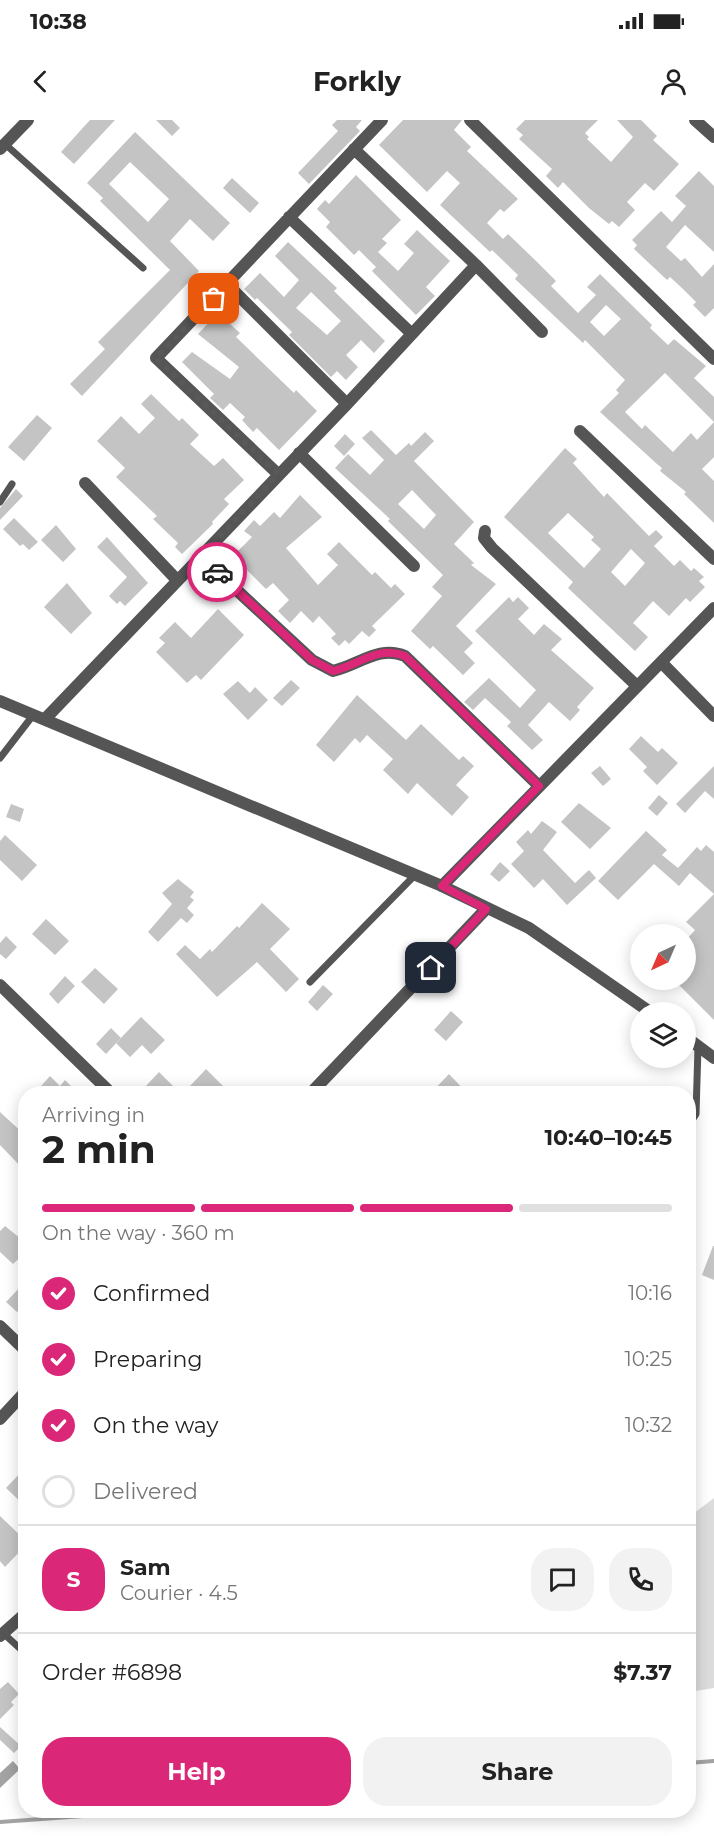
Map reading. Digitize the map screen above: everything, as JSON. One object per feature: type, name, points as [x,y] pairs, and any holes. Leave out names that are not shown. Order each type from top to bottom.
[{"type":"street","points":[[3,146],[28,120]]},
{"type":"street","points":[[278,474],[156,358],[228,285],[289,217],[382,120]]},
{"type":"street","points":[[470,120],[714,359]]},
{"type":"street","points":[[697,120],[714,138]]},
{"type":"street","points":[[354,148],[476,264],[542,332]]},
{"type":"street","points":[[289,217],[412,334]]},
{"type":"street","points":[[40,716],[201,557],[476,264]]},
{"type":"street","points":[[228,285],[347,404]]},
{"type":"street","points":[[580,431],[714,559]]},
{"type":"street","points":[[299,453],[414,566]]},
{"type":"street","points":[[85,483],[177,580]]},
{"type":"street","points":[[485,531],[484,538],[492,548],[637,686]]},
{"type":"street","points":[[201,557],[312,660],[333,671],[379,653],[393,651],[405,656],[539,786]]},
{"type":"street","points":[[442,886],[714,608]]},
{"type":"street","points":[[662,663],[714,716]]},
{"type":"street","points":[[0,701],[442,886],[529,928],[636,1002]]},
{"type":"street","points":[[318,1086],[486,909]]},
{"type":"street","points":[[0,985],[104,1086]]},
{"type":"street","points":[[698,1046],[714,1058]]},
{"type":"street","points":[[0,1326],[18,1343]]},
{"type":"street","points":[[0,1419],[18,1400]]},
{"type":"street","points":[[1,1633],[18,1619]]},
{"type":"lane","points":[[3,146],[143,268]]},
{"type":"lane","points":[[0,502],[12,484]]},
{"type":"lane","points":[[0,758],[40,716]]},
{"type":"lane","points":[[310,982],[415,875]]},
{"type":"lane","points":[[696,1114],[698,1046]]},
{"type":"lane","points":[[1,1633],[18,1647]]},
{"type":"shaded area","points":[[714,1498],[714,1688],[696,1691],[696,1512]]},
{"type":"shaded area","points":[[13,1761],[18,1767],[18,1771],[0,1788],[0,1773]]},
{"type":"building","points":[[90,120],[115,120],[74,164],[61,152]]},
{"type":"building","points":[[156,120],[172,120],[180,128],[172,136]]},
{"type":"building","points":[[337,120],[362,120],[356,127],[360,131],[309,184],[298,173],[338,131],[332,125]]},
{"type":"building","points":[[403,120],[462,120],[454,130],[471,147],[467,151],[518,199],[504,212],[500,209],[487,223],[503,239],[508,234],[533,258],[556,281],[551,286],[578,313],[596,295],[587,287],[600,274],[652,325],[650,328],[668,345],[674,339],[706,366],[694,378],[714,397],[714,422],[714,457],[702,469],[714,481],[714,523],[684,494],[686,492],[660,471],[662,468],[600,412],[619,393],[616,390],[625,380],[585,340],[583,343],[515,279],[518,275],[492,250],[490,252],[440,205],[460,183],[447,171],[427,192],[379,145]],"holes":[[[606,305],[621,319],[604,336],[590,322]],[[665,373],[714,422],[697,440],[691,433],[673,452],[645,425],[642,429],[625,412]]]},
{"type":"building","points":[[525,120],[598,120],[585,133],[589,137],[587,139],[611,162],[633,137],[617,120],[641,120],[657,136],[653,140],[679,164],[654,191],[645,183],[627,202],[635,210],[619,227],[612,221],[609,224],[589,208],[563,182],[558,188],[546,176],[552,169],[519,139],[523,135],[516,129]]},
{"type":"building","points":[[135,132],[230,223],[213,241],[190,219],[170,241],[199,271],[82,396],[70,384],[105,349],[98,342],[170,270],[100,201],[103,198],[87,183]],"holes":[[[130,162],[169,199],[148,222],[109,184]]]},
{"type":"building","points":[[699,171],[714,186],[714,252],[685,225],[666,247],[681,261],[685,258],[702,277],[714,264],[714,308],[705,317],[693,305],[696,302],[683,289],[670,277],[667,280],[634,249],[637,245],[632,240],[661,211],[672,222],[686,206],[675,196]]},
{"type":"building","points":[[356,175],[401,220],[382,239],[387,243],[378,252],[398,271],[414,253],[404,244],[417,230],[450,261],[426,287],[435,296],[416,315],[372,271],[376,267],[359,250],[354,255],[326,227],[330,222],[317,209],[325,200],[329,204]]},
{"type":"building","points":[[232,178],[259,203],[250,213],[223,188]]},
{"type":"building","points":[[288,242],[337,288],[334,291],[385,341],[374,353],[361,340],[346,355],[358,367],[346,380],[337,371],[331,377],[289,335],[292,332],[257,298],[255,300],[244,289],[260,273],[284,297],[299,280],[275,256]],"holes":[[[311,292],[341,321],[327,335],[296,308]]]},
{"type":"building","points":[[218,313],[240,333],[236,337],[294,393],[296,390],[317,411],[279,450],[257,428],[253,432],[242,420],[245,417],[230,403],[223,410],[210,398],[214,394],[182,362],[192,352],[230,379],[239,367],[198,334]]},
{"type":"building","points":[[151,394],[179,421],[182,418],[199,435],[190,444],[214,466],[223,458],[244,480],[224,499],[229,504],[212,522],[213,524],[182,554],[175,547],[178,543],[153,519],[157,516],[116,477],[125,468],[97,441],[121,416],[139,434],[155,418],[141,404]]},
{"type":"building","points":[[37,415],[52,428],[24,461],[8,447]]},
{"type":"building","points":[[371,430],[396,455],[409,443],[411,446],[425,432],[434,441],[414,461],[474,522],[454,544],[474,563],[471,565],[496,584],[456,626],[473,643],[464,652],[475,663],[463,675],[433,646],[430,649],[411,631],[442,596],[432,587],[443,575],[388,521],[390,519],[335,468],[348,454],[370,475],[384,460],[362,438]],"holes":[[[412,490],[436,515],[424,529],[398,504]]]},
{"type":"building","points":[[345,434],[355,444],[344,456],[334,446]]},
{"type":"building","points":[[565,448],[577,459],[573,463],[604,497],[607,493],[649,536],[656,530],[663,537],[654,546],[674,566],[680,560],[691,571],[694,568],[704,577],[699,581],[705,587],[690,602],[686,598],[669,616],[653,601],[633,623],[648,637],[635,651],[568,588],[573,582],[504,517]],"holes":[[[568,513],[594,537],[591,540],[601,549],[584,568],[548,533]],[[631,549],[645,563],[625,586],[611,572]]]},
{"type":"building","points":[[16,489],[23,496],[0,520],[0,508]]},
{"type":"building","points":[[300,495],[322,517],[286,548],[318,585],[338,565],[327,554],[339,542],[372,575],[375,572],[391,588],[395,584],[405,594],[372,626],[376,630],[369,637],[362,631],[349,644],[345,640],[339,646],[331,638],[336,634],[319,616],[313,623],[301,611],[290,623],[278,611],[289,600],[273,583],[266,589],[245,568],[241,573],[234,566],[240,560],[235,554],[252,537],[244,531],[254,520],[260,526],[274,512],[280,518]]},
{"type":"building","points":[[14,518],[38,542],[29,550],[23,544],[20,546],[3,529]]},
{"type":"building","points":[[56,525],[76,549],[63,562],[41,540]]},
{"type":"building","points":[[107,537],[148,583],[125,606],[120,601],[117,604],[109,596],[127,577],[97,547]]},
{"type":"building","points":[[67,583],[92,613],[71,634],[44,607]]},
{"type":"building","points":[[509,597],[513,602],[518,597],[529,608],[518,619],[534,635],[544,624],[562,639],[551,650],[594,688],[577,707],[580,710],[570,721],[549,702],[528,725],[543,740],[532,750],[507,726],[511,722],[485,698],[473,710],[464,702],[489,678],[520,708],[536,690],[475,631]]},
{"type":"building","points":[[218,609],[244,635],[201,680],[196,675],[187,683],[156,652],[165,643],[159,638],[175,622],[191,638]]},
{"type":"building","points":[[291,680],[300,688],[282,706],[273,698]]},
{"type":"building","points":[[238,681],[250,693],[255,687],[268,700],[248,720],[223,694]]},
{"type":"building","points":[[357,695],[406,740],[421,724],[459,760],[463,756],[474,766],[456,785],[469,797],[452,816],[417,783],[408,794],[383,770],[393,759],[367,735],[360,743],[355,738],[334,762],[316,745]]},
{"type":"building","points":[[641,736],[658,752],[662,748],[678,763],[657,785],[643,771],[647,767],[629,749]]},
{"type":"building","points":[[600,766],[611,779],[603,786],[591,773]]},
{"type":"building","points":[[714,766],[714,799],[705,791],[685,813],[676,804]]},
{"type":"building","points":[[659,795],[668,803],[657,816],[648,808]]},
{"type":"building","points":[[579,803],[611,828],[590,849],[561,822]]},
{"type":"building","points":[[11,804],[24,809],[20,822],[6,817]]},
{"type":"building","points":[[542,821],[557,832],[543,850],[575,883],[589,870],[596,878],[567,905],[543,879],[534,888],[511,864],[524,851],[516,842],[528,830],[531,834]]},
{"type":"building","points":[[646,831],[667,850],[662,855],[678,868],[697,847],[701,851],[706,845],[714,852],[714,894],[690,873],[679,886],[654,864],[618,900],[598,881]]},
{"type":"building","points":[[5,835],[37,865],[22,881],[0,860],[0,841]]},
{"type":"building","points":[[500,862],[510,871],[499,882],[490,874]]},
{"type":"building","points":[[178,879],[194,892],[190,897],[194,900],[187,908],[194,915],[187,923],[181,918],[158,942],[148,932],[172,904],[162,893]]},
{"type":"building","points":[[714,894],[714,1020],[684,990],[696,990],[696,924],[686,922]]},
{"type":"building","points":[[262,903],[290,929],[270,949],[299,979],[286,992],[257,962],[217,997],[176,954],[185,945],[200,959],[210,949],[212,952]]},
{"type":"building","points":[[46,919],[69,941],[55,955],[32,934]]},
{"type":"building","points":[[6,936],[17,947],[6,959],[0,954],[0,943]]},
{"type":"building","points":[[95,968],[118,989],[104,1004],[81,982]]},
{"type":"building","points":[[65,976],[75,986],[58,1004],[49,994]]},
{"type":"building","points":[[323,985],[333,994],[317,1011],[308,1002]]},
{"type":"building","points":[[451,1011],[463,1022],[446,1041],[434,1030]]},
{"type":"building","points":[[141,1017],[165,1040],[151,1054],[142,1045],[130,1057],[116,1043]]},
{"type":"building","points":[[111,1028],[121,1038],[106,1054],[96,1044]]},
{"type":"building","points":[[206,1069],[223,1086],[190,1086]]},
{"type":"building","points":[[159,1072],[173,1086],[146,1086]]},
{"type":"building","points":[[449,1074],[460,1086],[438,1086]]},
{"type":"building","points":[[50,1076],[60,1086],[41,1086]]},
{"type":"building","points":[[65,1080],[71,1086],[60,1086]]},
{"type":"building","points":[[0,1112],[18,1129],[18,1164],[0,1145]]},
{"type":"building","points":[[5,1226],[18,1237],[18,1259],[13,1264],[0,1252],[0,1231]]},
{"type":"building","points":[[714,1246],[714,1280],[702,1275]]},
{"type":"building","points":[[18,1289],[17,1312],[6,1302]]},
{"type":"building","points":[[18,1475],[18,1499],[6,1488]]},
{"type":"building","points":[[0,1516],[18,1533],[18,1553],[5,1567],[0,1561]]},
{"type":"building","points":[[8,1682],[18,1695],[11,1702],[14,1705],[0,1719],[0,1689]]},
{"type":"building","points":[[0,1727],[18,1743],[18,1749],[14,1753],[0,1740]]},
{"type":"waterway","points":[[696,1762],[714,1761]]},
{"type":"waterway","points":[[0,1822],[55,1818]]},
{"type":"way so far","points":[[214,299],[156,358],[278,474],[201,557],[217,572]]},
{"type":"route","points":[[217,572],[312,660],[333,671],[347,668],[379,653],[393,651],[405,656],[539,786],[442,886],[486,909],[431,968]]}]
